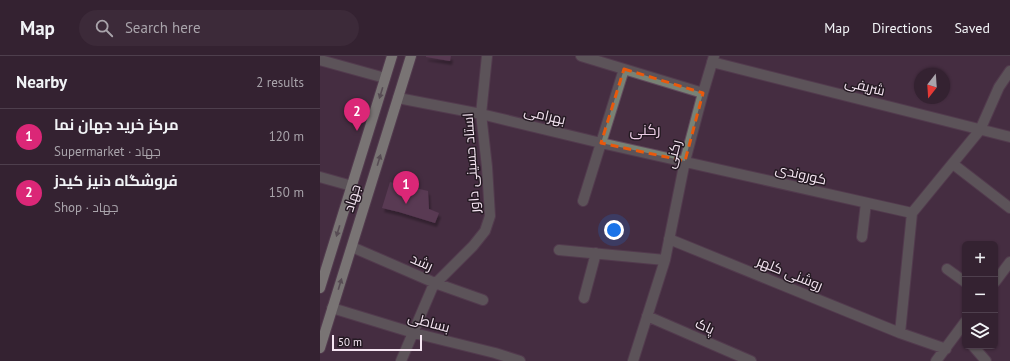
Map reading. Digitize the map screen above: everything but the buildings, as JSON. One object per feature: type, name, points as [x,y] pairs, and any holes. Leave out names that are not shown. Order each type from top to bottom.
[{"type":"main road","name":"جهاد","points":[[320,288],[392,56]]},
{"type":"main road","name":"جهاد","points":[[320,348],[411,56]]},
{"type":"street","name":"استاد حسینی داور","points":[[401,361],[433,286],[473,246],[485,231],[490,216],[487,167],[481,114],[487,56]]},
{"type":"street","points":[[581,56],[703,93]]},
{"type":"street","name":"رکنی","points":[[633,361],[665,260],[685,161],[713,59]]},
{"type":"street","name":"شریفی","points":[[713,59],[1010,137]]},
{"type":"street","points":[[320,60],[385,78]]},
{"type":"street","points":[[583,200],[624,69]]},
{"type":"street","points":[[900,333],[912,213],[980,130],[999,87],[1010,71]]},
{"type":"street","name":"بهرامی","points":[[398,98],[481,114],[601,143],[685,161]]},
{"type":"street","name":"کوروندی","points":[[685,161],[912,213]]},
{"type":"street","points":[[953,164],[1010,208]]},
{"type":"street","points":[[320,177],[352,186]]},
{"type":"street","points":[[862,237],[866,203]]},
{"type":"street","name":"روشنی کلهر","points":[[669,239],[900,333],[946,349]]},
{"type":"street","name":"رشد","points":[[352,247],[436,283],[483,300]]},
{"type":"street","points":[[559,250],[665,260]]},
{"type":"street","points":[[584,298],[596,253]]},
{"type":"street","points":[[998,278],[1010,264]]},
{"type":"street","points":[[948,269],[962,280]]},
{"type":"street","name":"بساطی","points":[[332,308],[414,333],[495,353],[520,361]]},
{"type":"street","name":"پاک","points":[[647,316],[751,361]]},
{"type":"street","points":[[936,361],[962,331]]},
{"type":"street","points":[[976,349],[986,361]]},
{"type":"highlighted area","points":[[624,69],[703,93],[685,161],[601,143]]},
{"type":"place","name":"فروشگاه دنیز کیدز","points":[[357,131]]},
{"type":"place","name":"مرکز خرید جهان نما","points":[[406,204]]},
{"type":"district","name":"رکنی","points":[[645,129]]}]
